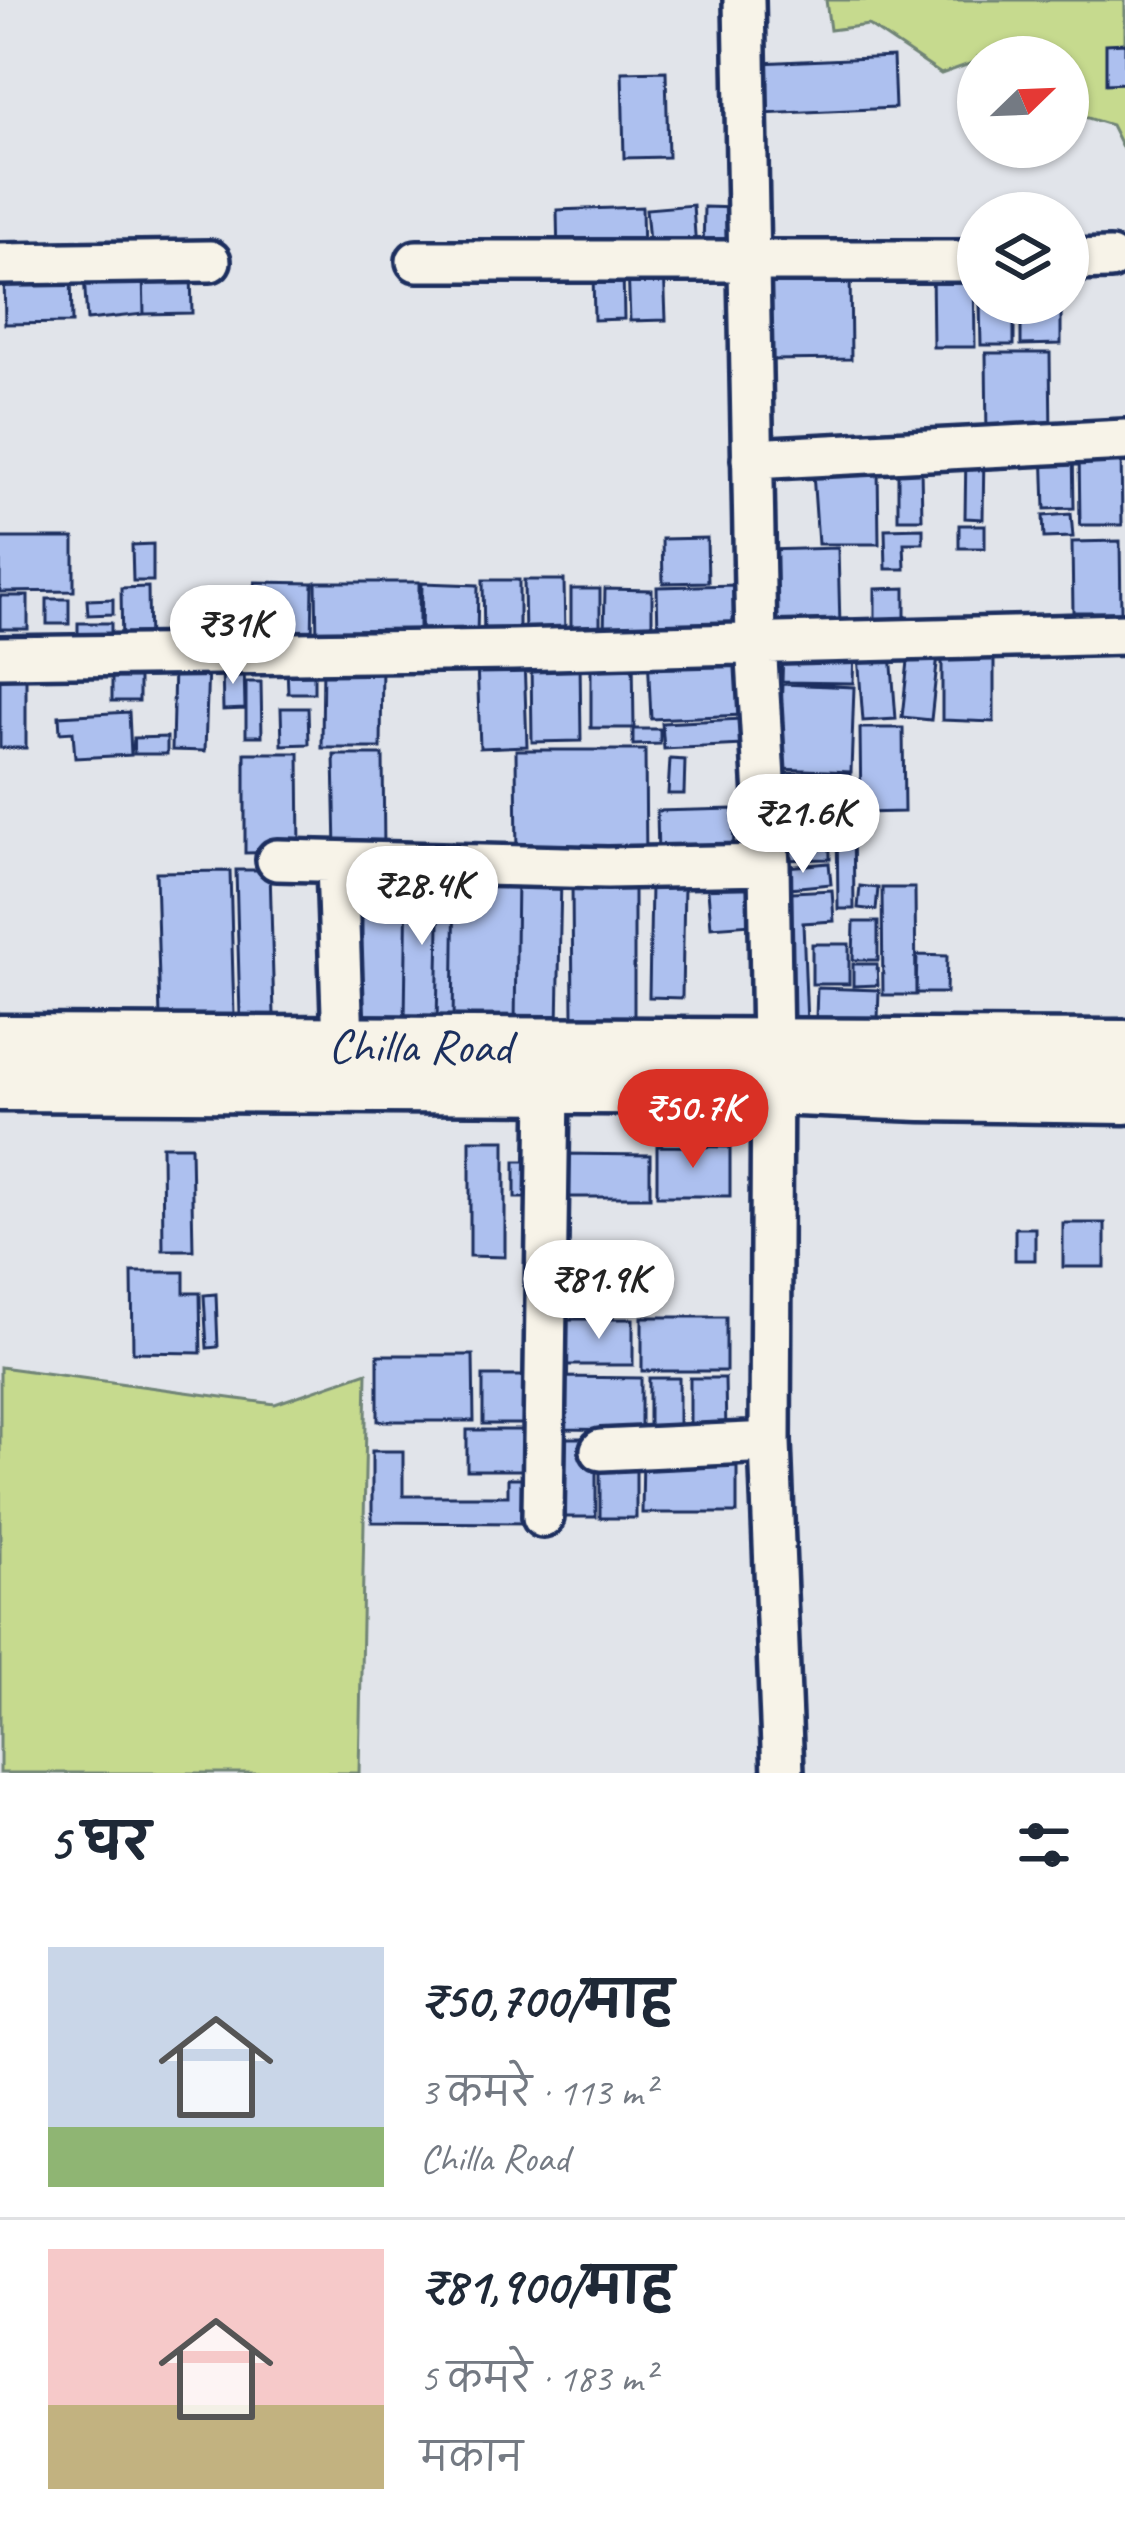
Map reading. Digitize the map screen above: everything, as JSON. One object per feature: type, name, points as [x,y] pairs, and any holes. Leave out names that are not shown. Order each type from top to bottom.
[{"type":"main road","name":"Chilla Road","points":[[0,1043],[343,1043],[772,1067],[1125,1048]]},
{"type":"main road","name":"Chilla Road","points":[[772,1067],[921,1093],[1125,1096]]},
{"type":"main road","points":[[0,1083],[549,1087],[772,1067]]},
{"type":"street","points":[[744,0],[756,642],[769,865],[770,1442],[782,1773]]},
{"type":"street","points":[[1089,260],[1110,260]]},
{"type":"street","points":[[0,264],[211,261]]},
{"type":"street","points":[[416,261],[957,261]]},
{"type":"street","points":[[752,459],[1125,440]]},
{"type":"street","points":[[0,657],[1125,634]]},
{"type":"street","points":[[278,860],[608,868],[769,865]]},
{"type":"street","points":[[338,864],[343,1043]]},
{"type":"street","points":[[543,1517],[549,1087]]},
{"type":"street","points":[[601,1450],[770,1442]]},
{"type":"green space","points":[[826,0],[1125,0],[1125,153],[1111,125],[1089,118],[1089,36],[957,36],[957,68],[941,74],[868,25],[830,30]]},
{"type":"green space","points":[[0,1367],[275,1404],[367,1372],[359,1773],[0,1773]]},
{"type":"building","points":[[1125,43],[1125,83],[1106,84],[1106,44]]},
{"type":"building","points":[[893,57],[895,108],[761,114],[759,63]]},
{"type":"building","points":[[666,71],[668,157],[624,158],[622,72]]},
{"type":"building","points":[[693,205],[696,250],[650,253],[646,209]]},
{"type":"building","points":[[642,207],[643,258],[558,260],[557,210]]},
{"type":"building","points":[[704,207],[737,208],[737,250],[703,250]]},
{"type":"building","points":[[664,266],[666,320],[630,321],[628,267]]},
{"type":"building","points":[[850,268],[851,359],[771,360],[771,319],[758,319],[757,271]]},
{"type":"building","points":[[932,268],[957,268],[957,324],[975,324],[975,347],[933,347]]},
{"type":"building","points":[[623,271],[624,319],[594,320],[593,272]]},
{"type":"building","points":[[71,272],[72,323],[5,324],[4,274]]},
{"type":"building","points":[[191,272],[192,313],[144,314],[143,273]]},
{"type":"building","points":[[143,273],[144,314],[87,320],[84,276]]},
{"type":"building","points":[[980,324],[1014,324],[1014,345],[981,345]]},
{"type":"building","points":[[1021,324],[1061,324],[1061,344],[1021,345]]},
{"type":"building","points":[[986,353],[1050,353],[1051,439],[987,440]]},
{"type":"building","points":[[1043,447],[1073,447],[1074,508],[1045,509]]},
{"type":"building","points":[[1121,449],[1122,525],[1080,525],[1079,450]]},
{"type":"building","points":[[966,451],[984,451],[983,519],[965,518]]},
{"type":"building","points":[[878,467],[879,544],[818,544],[813,473]]},
{"type":"building","points":[[898,467],[921,467],[922,519],[898,519]]},
{"type":"building","points":[[1071,514],[1073,537],[1044,538],[1043,516]]},
{"type":"building","points":[[959,525],[985,525],[985,548],[959,548]]},
{"type":"building","points":[[923,528],[923,543],[904,543],[905,569],[886,569],[885,529]]},
{"type":"building","points":[[0,538],[74,538],[74,591],[0,592]]},
{"type":"building","points":[[707,538],[708,582],[663,583],[662,539]]},
{"type":"building","points":[[1120,541],[1121,612],[1073,612],[1072,542]]},
{"type":"building","points":[[153,544],[153,581],[133,581],[132,545]]},
{"type":"building","points":[[838,548],[840,627],[767,629],[765,550]]},
{"type":"building","points":[[483,580],[519,580],[519,640],[484,640]]},
{"type":"building","points":[[524,580],[564,580],[565,638],[525,638]]},
{"type":"building","points":[[255,582],[313,583],[312,644],[254,643]]},
{"type":"building","points":[[316,582],[419,582],[419,643],[317,643]]},
{"type":"building","points":[[422,583],[478,585],[477,639],[421,638]]},
{"type":"building","points":[[736,585],[738,632],[658,635],[657,587]]},
{"type":"building","points":[[148,587],[149,650],[122,651],[121,588]]},
{"type":"building","points":[[905,588],[905,629],[875,629],[875,589]]},
{"type":"building","points":[[571,589],[600,589],[600,637],[571,637]]},
{"type":"building","points":[[605,589],[652,590],[652,636],[604,635]]},
{"type":"building","points":[[0,596],[28,596],[28,629],[0,629]]},
{"type":"building","points":[[47,599],[69,599],[69,624],[47,624]]},
{"type":"building","points":[[113,599],[113,614],[88,615],[87,600]]},
{"type":"building","points":[[78,623],[111,623],[111,651],[78,652]]},
{"type":"building","points":[[783,649],[854,650],[853,683],[782,682]]},
{"type":"building","points":[[741,650],[743,715],[651,719],[648,654]]},
{"type":"building","points":[[909,652],[938,655],[931,720],[902,717]]},
{"type":"building","points":[[891,653],[896,719],[863,721],[858,655]]},
{"type":"building","points":[[633,656],[634,728],[591,728],[591,657]]},
{"type":"building","points":[[942,658],[994,659],[994,722],[942,720]]},
{"type":"building","points":[[524,659],[527,746],[480,748],[477,661]]},
{"type":"building","points":[[531,660],[580,660],[581,741],[532,742]]},
{"type":"building","points":[[323,661],[382,662],[381,748],[322,748]]},
{"type":"building","points":[[174,665],[208,666],[205,751],[172,750]]},
{"type":"building","points":[[222,665],[244,665],[245,709],[223,710]]},
{"type":"building","points":[[287,665],[314,665],[314,693],[288,693]]},
{"type":"building","points":[[0,678],[26,678],[26,748],[0,748]]},
{"type":"building","points":[[112,678],[139,678],[139,701],[112,701]]},
{"type":"building","points":[[246,682],[261,682],[262,736],[246,736]]},
{"type":"building","points":[[782,684],[854,687],[851,772],[779,769]]},
{"type":"building","points":[[281,708],[308,708],[309,744],[282,745]]},
{"type":"building","points":[[129,712],[131,755],[75,758],[73,732],[60,733],[59,716]]},
{"type":"building","points":[[742,719],[743,745],[664,749],[662,723]]},
{"type":"building","points":[[860,728],[903,728],[904,812],[861,813]]},
{"type":"building","points":[[633,729],[660,729],[660,744],[633,745]]},
{"type":"building","points":[[167,737],[167,754],[134,754],[134,738]]},
{"type":"building","points":[[516,750],[645,750],[646,863],[517,863]]},
{"type":"building","points":[[245,753],[299,753],[300,852],[245,853]]},
{"type":"building","points":[[334,755],[383,755],[384,851],[336,852]]},
{"type":"building","points":[[670,759],[685,760],[684,794],[668,794]]},
{"type":"building","points":[[784,773],[850,774],[849,807],[784,805]]},
{"type":"building","points":[[733,809],[734,856],[658,858],[657,811]]},
{"type":"building","points":[[829,813],[830,859],[773,860],[772,814]]},
{"type":"building","points":[[837,816],[853,816],[854,909],[838,909]]},
{"type":"building","points":[[829,863],[831,884],[778,889],[775,868]]},
{"type":"building","points":[[236,870],[270,870],[274,1015],[240,1016]]},
{"type":"building","points":[[230,871],[234,1016],[160,1018],[156,872]]},
{"type":"building","points":[[363,872],[407,873],[405,1023],[360,1021]]},
{"type":"building","points":[[407,873],[440,874],[437,1023],[405,1023]]},
{"type":"building","points":[[440,874],[455,874],[453,1024],[437,1023]]},
{"type":"building","points":[[455,874],[517,876],[515,1025],[453,1024]]},
{"type":"building","points":[[756,874],[767,923],[711,927],[707,878]]},
{"type":"building","points":[[517,876],[561,877],[558,1026],[515,1025]]},
{"type":"building","points":[[572,881],[634,881],[634,1018],[573,1018]]},
{"type":"building","points":[[651,884],[684,885],[682,998],[649,997]]},
{"type":"building","points":[[860,886],[878,888],[876,910],[858,908]]},
{"type":"building","points":[[882,888],[915,888],[916,995],[883,995]]},
{"type":"building","points":[[832,890],[834,921],[803,923],[807,1024],[777,1025],[772,893]]},
{"type":"building","points":[[854,922],[878,922],[878,960],[853,960]]},
{"type":"building","points":[[812,944],[849,944],[849,984],[812,984]]},
{"type":"building","points":[[917,955],[947,956],[946,993],[916,993]]},
{"type":"building","points":[[853,964],[877,964],[878,985],[853,986]]},
{"type":"building","points":[[817,988],[879,990],[878,1020],[816,1018]]},
{"type":"building","points":[[470,1140],[505,1140],[505,1257],[470,1256]]},
{"type":"building","points":[[162,1146],[191,1146],[193,1250],[163,1250]]},
{"type":"building","points":[[657,1146],[730,1147],[730,1196],[657,1196]]},
{"type":"building","points":[[561,1154],[650,1155],[650,1197],[561,1197]]},
{"type":"building","points":[[515,1161],[535,1161],[536,1198],[515,1198]]},
{"type":"building","points":[[1063,1223],[1105,1223],[1105,1267],[1063,1267]]},
{"type":"building","points":[[1015,1228],[1035,1228],[1035,1260],[1015,1260]]},
{"type":"building","points":[[132,1272],[184,1272],[184,1293],[200,1293],[201,1353],[133,1352]]},
{"type":"building","points":[[216,1294],[218,1347],[207,1348],[204,1295]]},
{"type":"building","points":[[642,1317],[726,1317],[726,1371],[642,1371]]},
{"type":"building","points":[[565,1319],[633,1319],[633,1365],[566,1365]]},
{"type":"building","points":[[378,1355],[473,1355],[474,1421],[378,1421]]},
{"type":"building","points":[[483,1376],[529,1376],[529,1424],[483,1424]]},
{"type":"building","points":[[559,1377],[641,1378],[641,1430],[559,1429]]},
{"type":"building","points":[[649,1378],[679,1378],[679,1436],[649,1435]]},
{"type":"building","points":[[690,1378],[725,1378],[726,1436],[690,1436]]},
{"type":"building","points":[[467,1430],[530,1430],[530,1470],[467,1470]]},
{"type":"building","points":[[557,1438],[596,1438],[596,1517],[557,1517]]},
{"type":"building","points":[[372,1451],[403,1451],[403,1496],[508,1496],[508,1478],[532,1478],[532,1523],[372,1522]]},
{"type":"building","points":[[643,1455],[737,1455],[737,1513],[642,1513]]},
{"type":"building","points":[[600,1456],[636,1456],[636,1518],[600,1518]]}]
